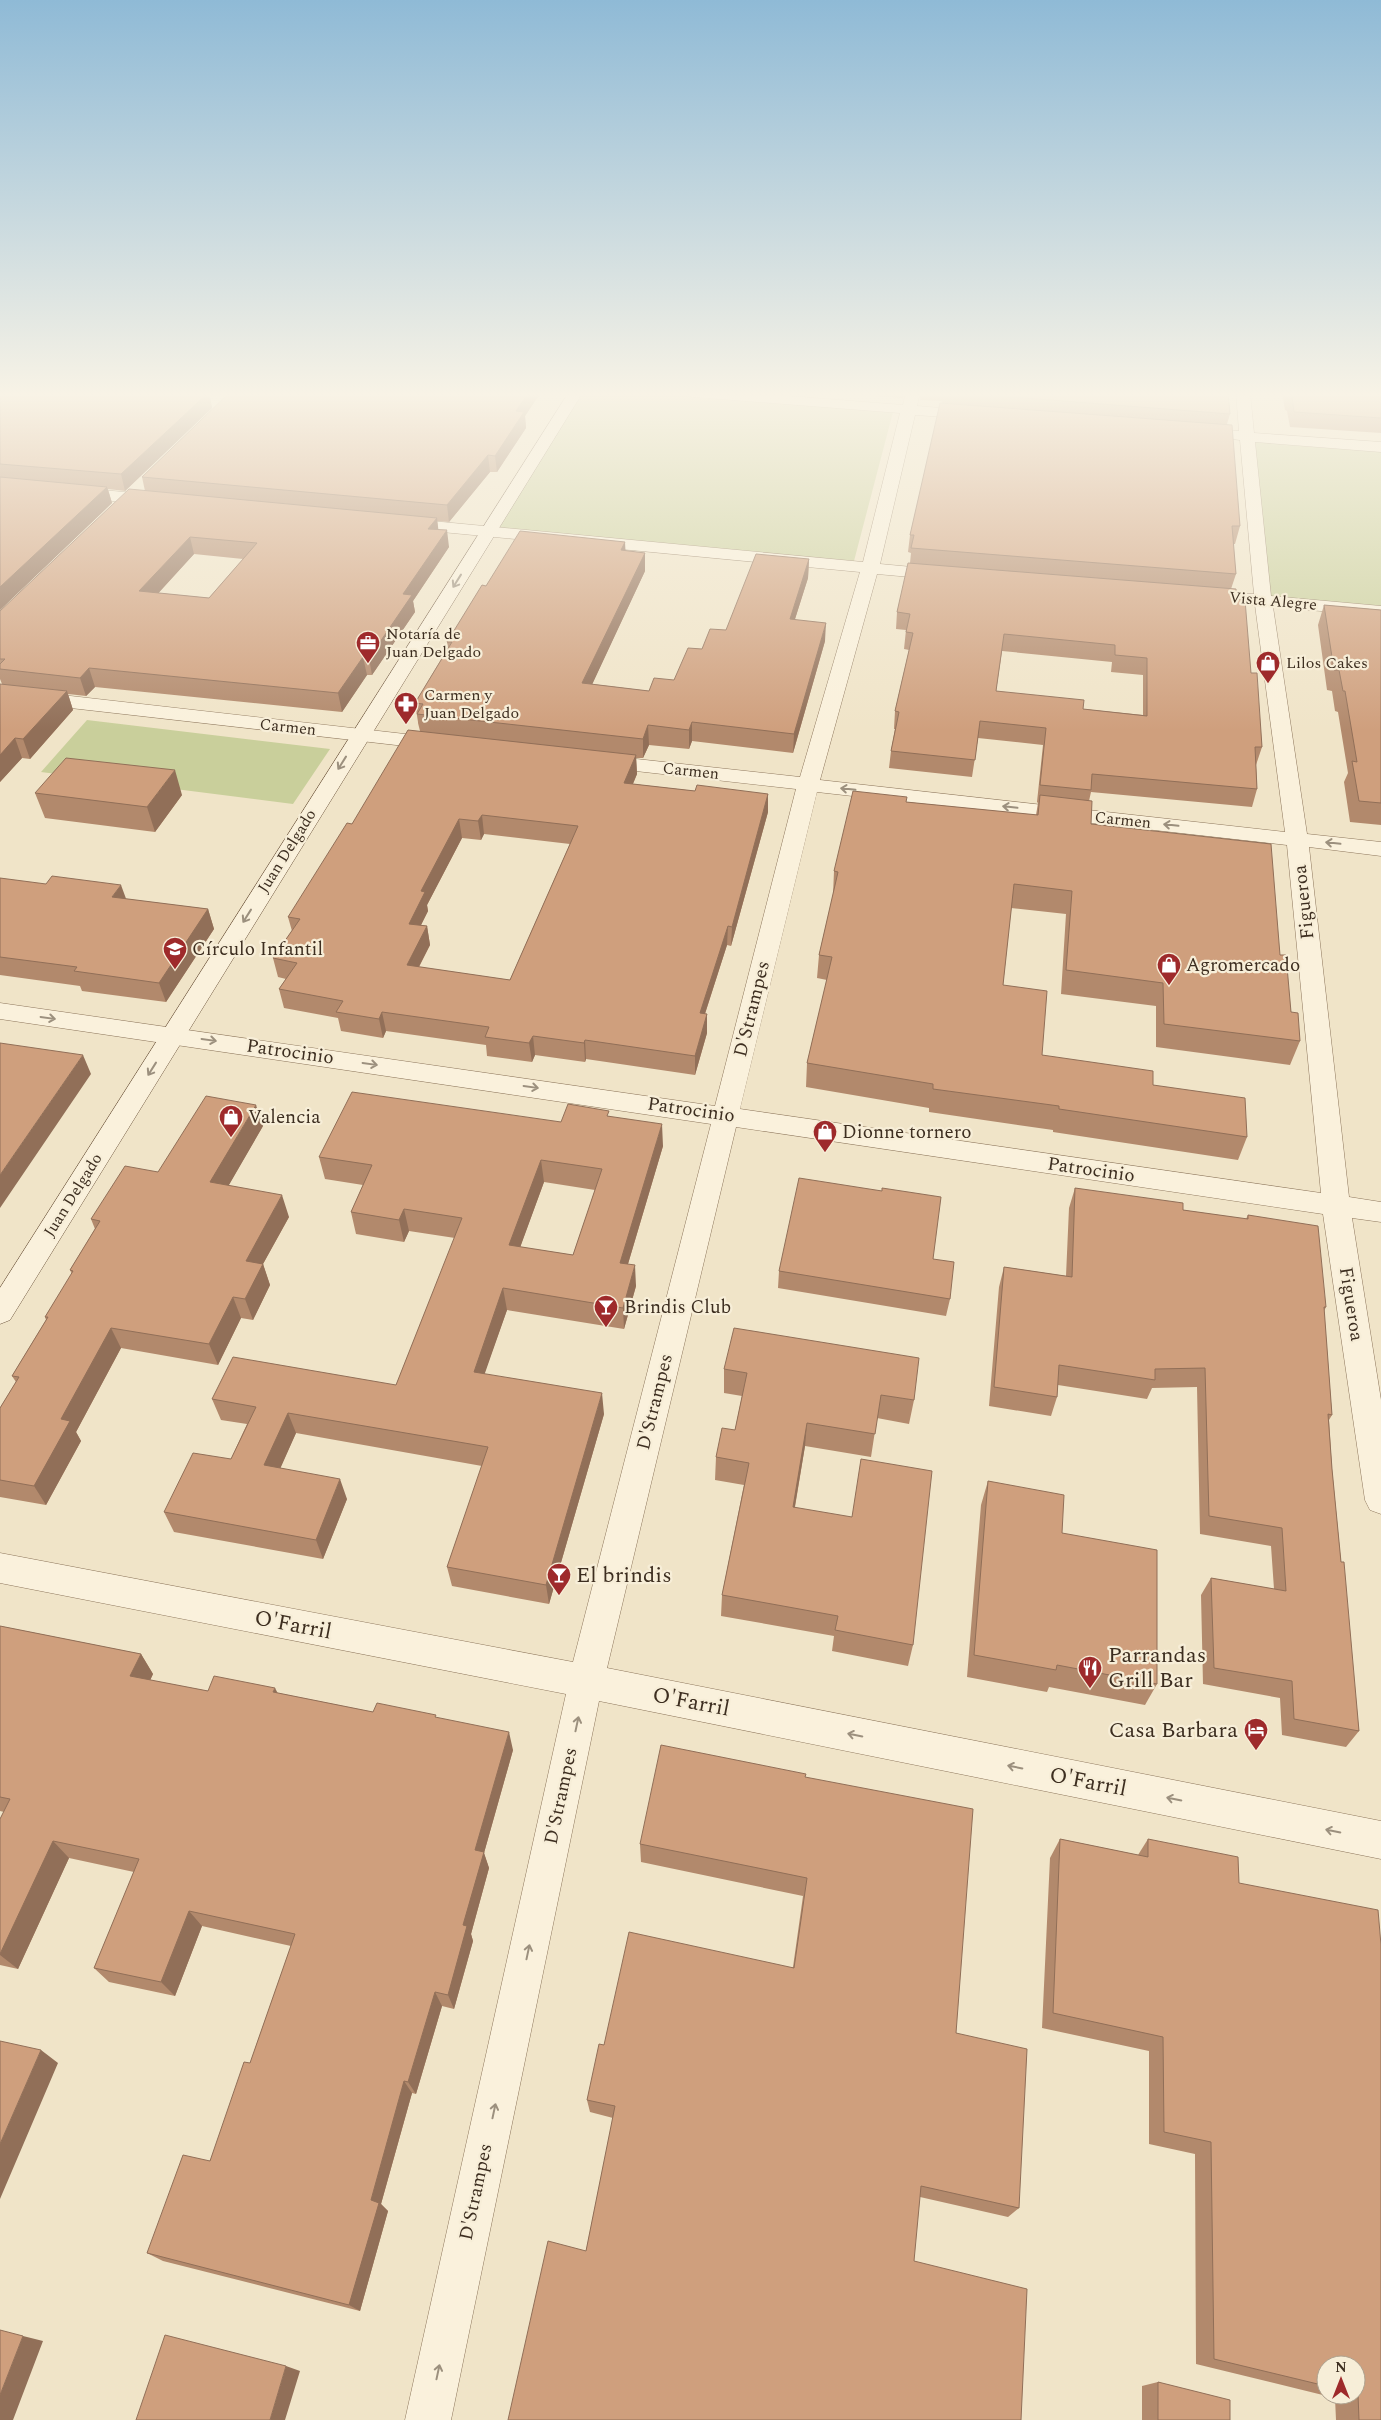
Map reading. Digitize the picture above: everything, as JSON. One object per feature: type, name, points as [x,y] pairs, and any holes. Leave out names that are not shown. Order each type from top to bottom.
[{"type":"street","points":[[117,510],[122,505]]},
{"type":"street","name":"Juan Delgado","points":[[0,1312],[359,735],[505,505]]},
{"type":"street","name":"D'Strampes","points":[[428,2420],[586,1681],[808,784],[870,569],[886,505]]},
{"type":"street","name":"Figueroa","points":[[1254,505],[1263,600],[1297,840],[1336,1206],[1381,1500]]},
{"type":"street","points":[[379,521],[958,576]]},
{"type":"street","name":"Vista Alegre","points":[[1184,594],[1381,610]]},
{"type":"street","name":"Carmen","points":[[0,694],[457,746]]},
{"type":"street","name":"Carmen","points":[[584,760],[1381,849]]},
{"type":"street","name":"Patrocinio","points":[[0,1011],[1381,1212]]},
{"type":"street","name":"O'Farril","points":[[0,1568],[586,1681],[1381,1840]]},
{"type":"green space","points":[[512,505],[869,505],[854,561],[497,529]]},
{"type":"green space","points":[[1254,505],[1381,505],[1381,611],[1263,600]]},
{"type":"green space","points":[[87,720],[330,749],[293,804],[41,772]]},
{"type":"building","points":[[0,505],[88,505],[0,587]]},
{"type":"building","points":[[112,505],[298,505],[437,518],[428,529],[447,530],[403,594],[412,595],[369,658],[363,657],[338,693],[89,668],[80,678],[0,669],[0,664],[5,659],[0,659],[0,611]],"holes":[[[190,537],[257,543],[209,598],[139,591]]]},
{"type":"building","points":[[917,505],[1238,505],[1240,526],[1232,526],[1236,574],[911,548],[914,535],[910,535]]},
{"type":"building","points":[[520,531],[625,542],[621,550],[645,553],[582,683],[649,691],[654,678],[674,680],[688,648],[702,649],[710,629],[726,630],[756,554],[809,559],[790,619],[826,623],[794,734],[692,722],[689,730],[648,725],[643,739],[417,714],[423,704],[415,703],[452,642],[447,642],[482,585],[486,586]]},
{"type":"building","points":[[908,563],[1236,589],[1237,599],[1245,600],[1251,673],[1257,673],[1262,747],[1255,747],[1257,789],[1092,774],[1091,790],[1040,785],[1046,728],[980,721],[975,760],[891,751],[899,712],[895,711],[913,633],[906,632],[910,614],[897,612]],"holes":[[[1004,634],[1115,645],[1115,655],[1147,658],[1147,716],[1083,709],[1084,700],[996,691]]]},
{"type":"building","points":[[1324,605],[1381,610],[1381,803],[1359,801],[1352,761],[1357,762],[1345,691],[1343,691],[1339,670],[1334,670]]},
{"type":"building","points":[[0,684],[67,691],[23,739],[15,738],[0,755]]},
{"type":"building","points":[[408,730],[636,755],[624,783],[695,791],[697,785],[768,794],[732,927],[728,926],[700,1013],[707,1014],[695,1056],[585,1040],[584,1043],[533,1036],[529,1043],[485,1037],[489,1027],[382,1012],[379,1019],[336,1012],[343,1001],[279,989],[297,963],[273,958],[300,919],[288,917],[347,823],[352,824]],"holes":[[[482,815],[578,826],[510,980],[407,965],[427,926],[409,924],[425,892],[421,891],[459,819],[478,821]]]},
{"type":"building","points":[[66,758],[175,770],[147,807],[35,793]]},
{"type":"building","points":[[853,791],[907,797],[906,802],[1038,815],[1040,795],[1092,801],[1091,824],[1271,844],[1280,955],[1286,955],[1291,1012],[1298,1013],[1300,1041],[1164,1024],[1163,983],[1066,970],[1072,891],[1014,884],[1003,985],[1047,991],[1042,1055],[1153,1071],[1153,1085],[1245,1098],[1247,1137],[1059,1109],[1059,1106],[933,1089],[933,1084],[807,1063],[832,957],[819,955],[838,872],[834,871]]},
{"type":"building","points":[[52,876],[121,885],[112,897],[208,909],[159,983],[74,971],[77,967],[0,957],[0,878],[46,884]]},
{"type":"building","points":[[0,1043],[83,1055],[0,1175]]},
{"type":"building","points":[[352,1092],[561,1122],[568,1104],[609,1111],[607,1116],[662,1124],[620,1263],[635,1265],[623,1308],[503,1288],[474,1372],[602,1393],[546,1585],[447,1567],[488,1447],[288,1413],[264,1465],[340,1479],[316,1540],[164,1512],[193,1453],[231,1459],[256,1407],[212,1399],[233,1357],[396,1385],[462,1218],[404,1209],[399,1220],[351,1212],[372,1165],[319,1157]],"holes":[[[541,1160],[602,1169],[573,1255],[509,1245]]]},
{"type":"building","points":[[206,1096],[256,1105],[210,1182],[282,1195],[246,1261],[263,1264],[245,1299],[233,1297],[209,1344],[111,1328],[61,1419],[70,1421],[34,1486],[0,1480],[0,1408],[19,1377],[12,1376],[48,1317],[45,1317],[73,1271],[70,1270],[100,1221],[91,1219],[125,1166],[158,1172]]},
{"type":"building","points":[[799,1178],[882,1191],[882,1188],[941,1197],[933,1259],[954,1262],[950,1299],[779,1271]]},
{"type":"building","points":[[1075,1188],[1183,1203],[1183,1210],[1248,1219],[1248,1215],[1318,1226],[1326,1307],[1324,1307],[1332,1415],[1328,1414],[1332,1469],[1341,1562],[1344,1562],[1359,1731],[1294,1719],[1292,1681],[1214,1668],[1211,1578],[1286,1591],[1282,1528],[1209,1516],[1205,1368],[1155,1369],[1155,1380],[1059,1365],[1057,1397],[994,1387],[1004,1267],[1072,1277]]},
{"type":"building","points":[[734,1328],[919,1358],[914,1400],[881,1395],[875,1434],[807,1423],[793,1507],[852,1517],[861,1459],[932,1471],[913,1645],[835,1630],[838,1616],[722,1595],[749,1463],[716,1457],[722,1428],[735,1430],[747,1373],[724,1369]]},
{"type":"building","points":[[988,1481],[1064,1495],[1062,1533],[1157,1550],[1157,1684],[1057,1665],[1056,1670],[974,1655]]},
{"type":"building","points":[[0,1626],[141,1654],[130,1676],[208,1691],[214,1676],[275,1688],[273,1692],[373,1712],[377,1703],[509,1732],[475,1850],[484,1852],[463,1925],[467,1926],[448,1995],[435,1992],[408,2082],[404,2081],[371,2200],[379,2203],[349,2305],[147,2253],[183,2155],[210,2161],[244,2062],[250,2063],[295,1934],[189,1911],[161,1982],[94,1968],[139,1859],[53,1841],[0,1954],[0,1819],[10,1799],[0,1797]]},
{"type":"building","points":[[661,1745],[806,1774],[805,1777],[973,1809],[956,2033],[1027,2049],[1019,2208],[921,2186],[914,2261],[1027,2289],[1021,2420],[508,2420],[548,2241],[586,2251],[615,2106],[587,2100],[599,2044],[604,2045],[629,1932],[794,1968],[807,1878],[640,1844]]},
{"type":"building","points":[[1060,1839],[1148,1857],[1148,1839],[1238,1857],[1239,1883],[1378,1910],[1381,1945],[1381,2420],[1359,2420],[1358,2405],[1366,2405],[1366,2355],[1316,2355],[1316,2384],[1214,2359],[1211,2142],[1164,2132],[1163,2037],[1053,2013]]},
{"type":"building","points":[[0,2041],[41,2050],[0,2144]]},
{"type":"building","points":[[0,2330],[23,2336],[0,2395]]},
{"type":"building","points":[[165,2335],[286,2366],[270,2420],[136,2420]]},
{"type":"building","points":[[1158,2382],[1230,2400],[1230,2420],[1158,2420]]},
{"type":"place","name":"Notaría de Juan Delgado","points":[[368,664]]},
{"type":"place","name":"Lilos Cakes","points":[[1268,684]]},
{"type":"place","name":"Carmen y Juan Delgado","points":[[406,725]]},
{"type":"place","name":"Círculo Infantil","points":[[175,970]]},
{"type":"place","name":"Agromercado","points":[[1169,986]]},
{"type":"place","name":"Valencia","points":[[231,1138]]},
{"type":"place","name":"Dionne tornero","points":[[825,1153]]},
{"type":"place","name":"Brindis Club","points":[[606,1328]]},
{"type":"place","name":"El brindis","points":[[559,1596]]},
{"type":"place","name":"Parrandas Grill Bar","points":[[1090,1689]]},
{"type":"place","name":"Casa Barbara","points":[[1256,1751]]}]
